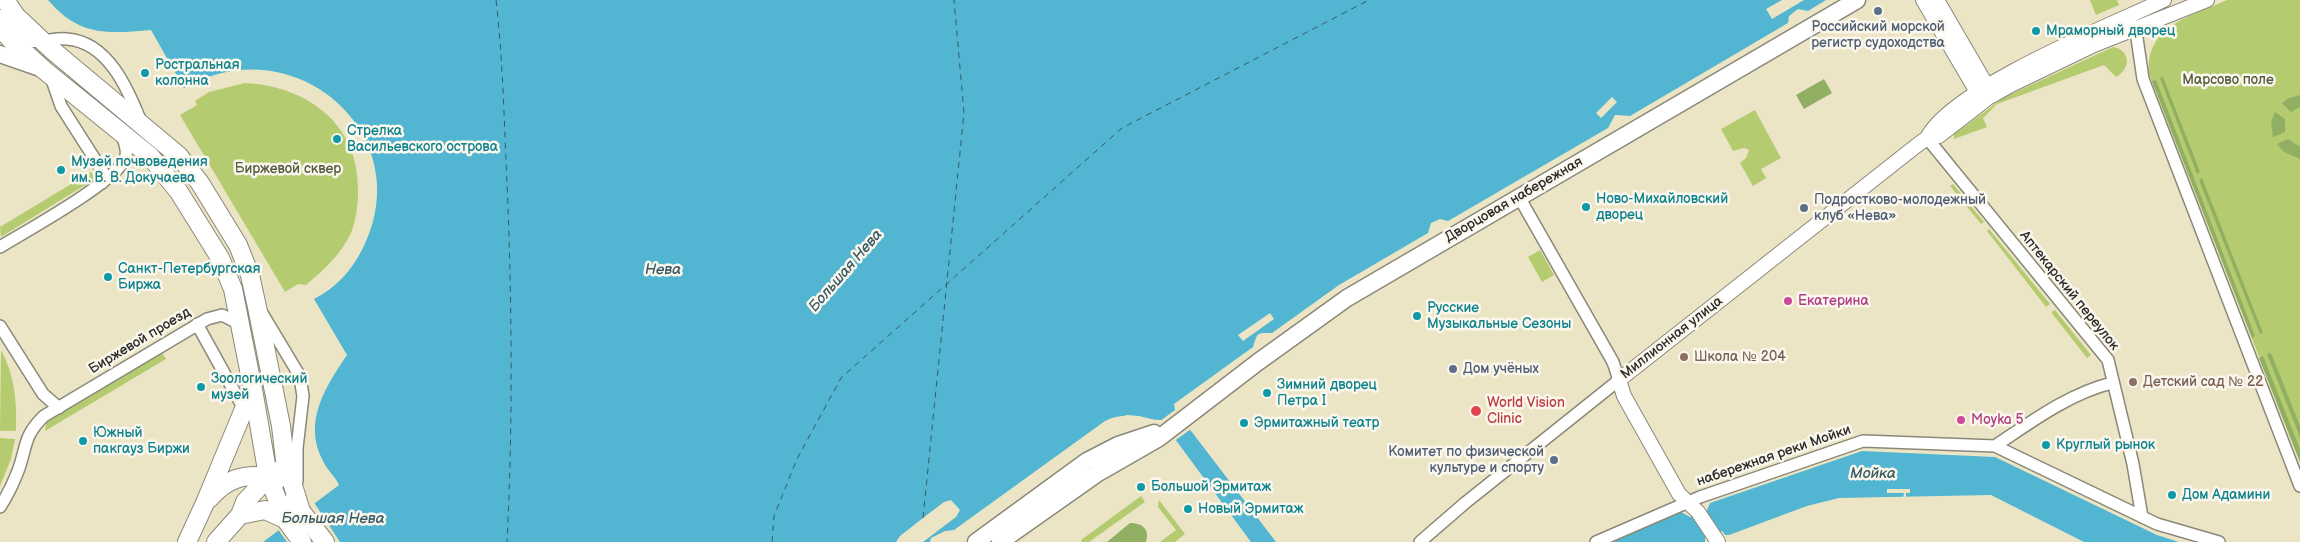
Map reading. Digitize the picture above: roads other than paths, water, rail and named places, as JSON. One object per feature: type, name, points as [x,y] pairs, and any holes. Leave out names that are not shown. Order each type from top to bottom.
[{"type":"main road","points":[[5,0],[16,16],[47,45],[179,156],[200,183],[244,259],[258,307],[281,426],[291,454],[299,504]]},
{"type":"main road","name":"Дворцовая набережная","points":[[1165,432],[1347,298],[1857,0]]},
{"type":"main road","points":[[0,18],[47,45]]},
{"type":"main road","points":[[0,27],[47,71],[142,148],[166,176],[220,258],[232,289],[240,324],[249,402],[268,476],[285,519],[302,542]]},
{"type":"main road","points":[[0,54],[47,71]]},
{"type":"main road","points":[[187,542],[249,402]]},
{"type":"main road","points":[[976,542],[1087,461],[1118,445],[1155,433],[1165,432]]},
{"type":"main road","points":[[1000,542],[1098,473],[1159,438],[1165,432]]},
{"type":"main road","points":[[216,542],[240,515],[245,502],[291,454]]},
{"type":"main road","points":[[205,504],[217,490],[236,478],[268,476],[299,504],[325,542]]},
{"type":"main road","points":[[240,515],[264,510],[285,519]]},
{"type":"street","points":[[1923,0],[1984,92]]},
{"type":"street","points":[[1937,0],[1984,92]]},
{"type":"street","name":"Миллионная улица","points":[[1420,542],[1465,503],[1619,380],[1927,138],[1940,136],[1984,92],[2129,16],[2164,0]]},
{"type":"street","name":"Миллионная улица","points":[[1984,92],[2207,0]]},
{"type":"street","points":[[2129,16],[2134,30],[2143,79],[2300,486]]},
{"type":"street","points":[[47,45],[66,39],[78,41],[105,59],[113,67],[130,95],[142,124]]},
{"type":"street","points":[[47,71],[61,106],[103,172],[102,183]]},
{"type":"street","points":[[0,247],[102,183],[126,158],[126,150],[121,132]]},
{"type":"street","name":"Аптекарский переулок","points":[[1927,138],[2108,360],[2142,517]]},
{"type":"street","points":[[1519,196],[1613,362],[1624,396],[1679,494],[1698,512],[1716,539]]},
{"type":"street","points":[[258,307],[298,372],[303,396],[291,454]]},
{"type":"street","name":"Биржевой проезд","points":[[0,506],[18,470],[27,437],[34,426],[58,408],[207,318],[222,315],[240,324]]},
{"type":"street","points":[[197,324],[249,402]]},
{"type":"street","points":[[0,326],[43,394],[58,408]]},
{"type":"street","points":[[1995,446],[2030,423],[2087,391],[2112,383]]},
{"type":"street","name":"набережная реки Мойки","points":[[1596,542],[1687,502],[1863,441],[1995,446],[2157,524],[2219,542]]},
{"type":"water","name":"Нева","points":[[48,0],[1826,0],[1808,11],[1798,9],[1789,16],[1788,23],[1630,116],[1615,115],[1608,128],[1448,221],[1440,219],[1431,223],[1428,233],[1339,285],[1272,333],[1258,334],[1253,347],[1174,404],[1175,410],[1276,542],[1251,542],[1161,420],[1119,416],[1105,421],[954,530],[945,531],[931,538],[930,542],[263,542],[339,485],[322,459],[315,431],[316,418],[325,392],[347,355],[314,299],[343,278],[363,248],[376,206],[375,166],[361,131],[336,102],[304,81],[267,71],[226,72],[184,88],[151,30],[107,32],[94,30],[71,20],[59,12]]},
{"type":"water","name":"Мойка","points":[[1862,451],[1995,457],[2157,535],[2179,542],[2084,542],[1991,495],[1839,498],[1807,506],[1729,535],[1725,535],[1722,531],[1705,538],[1705,542],[1611,542],[1681,512],[1690,517],[1707,510],[1710,503]]},
{"type":"place","name":"Российский морской регистр судоходства","points":[[1878,11]]},
{"type":"place","name":"Мраморный дворец","points":[[2036,31]]},
{"type":"place","name":"Ростральная колонна","points":[[145,73]]},
{"type":"place","name":"Стрелка Васильевского острова","points":[[337,139]]},
{"type":"place","name":"Музей почвоведения им. В. В. Докучаева","points":[[61,170]]},
{"type":"place","name":"Ново-Михайловский дворец","points":[[1586,207]]},
{"type":"place","name":"Подростково-молодежный клуб «Нева»","points":[[1804,208]]},
{"type":"place","name":"Санкт-Петербургская Биржа","points":[[108,277]]},
{"type":"place","name":"Екатерина","points":[[1788,301]]},
{"type":"place","name":"Русские Музыкальные Сезоны","points":[[1417,316]]},
{"type":"place","name":"Школа № 204","points":[[1684,357]]},
{"type":"place","name":"Дом учёных","points":[[1453,369]]},
{"type":"place","name":"Детский сад № 22","points":[[2133,382]]},
{"type":"place","name":"Зоологический музей","points":[[201,387]]},
{"type":"place","name":"Зимний дворец Петра I","points":[[1267,393]]},
{"type":"place","name":"World Vision Clinic","points":[[1476,411]]},
{"type":"place","name":"Moyka 5","points":[[1961,420]]},
{"type":"place","name":"Эрмитажный театр","points":[[1244,423]]},
{"type":"place","name":"Южный пакгауз Биржи","points":[[83,441]]},
{"type":"place","name":"Круглый рынок","points":[[2046,445]]},
{"type":"place","name":"Комитет по физической культуре и спорту","points":[[1554,460]]},
{"type":"place","name":"Большой Эрмитаж","points":[[1141,487]]},
{"type":"place","name":"Дом Адамини","points":[[2172,495]]},
{"type":"place","name":"Новый Эрмитаж","points":[[1188,509]]},
{"type":"park label","name":"Марсово поле","points":[[2228,80]]},
{"type":"park label","name":"Биржевой сквер","points":[[288,169]]},
{"type":"water label","name":"Большая Нева","points":[[846,271]]},
{"type":"water label","name":"Большая Нева","points":[[333,519]]}]
